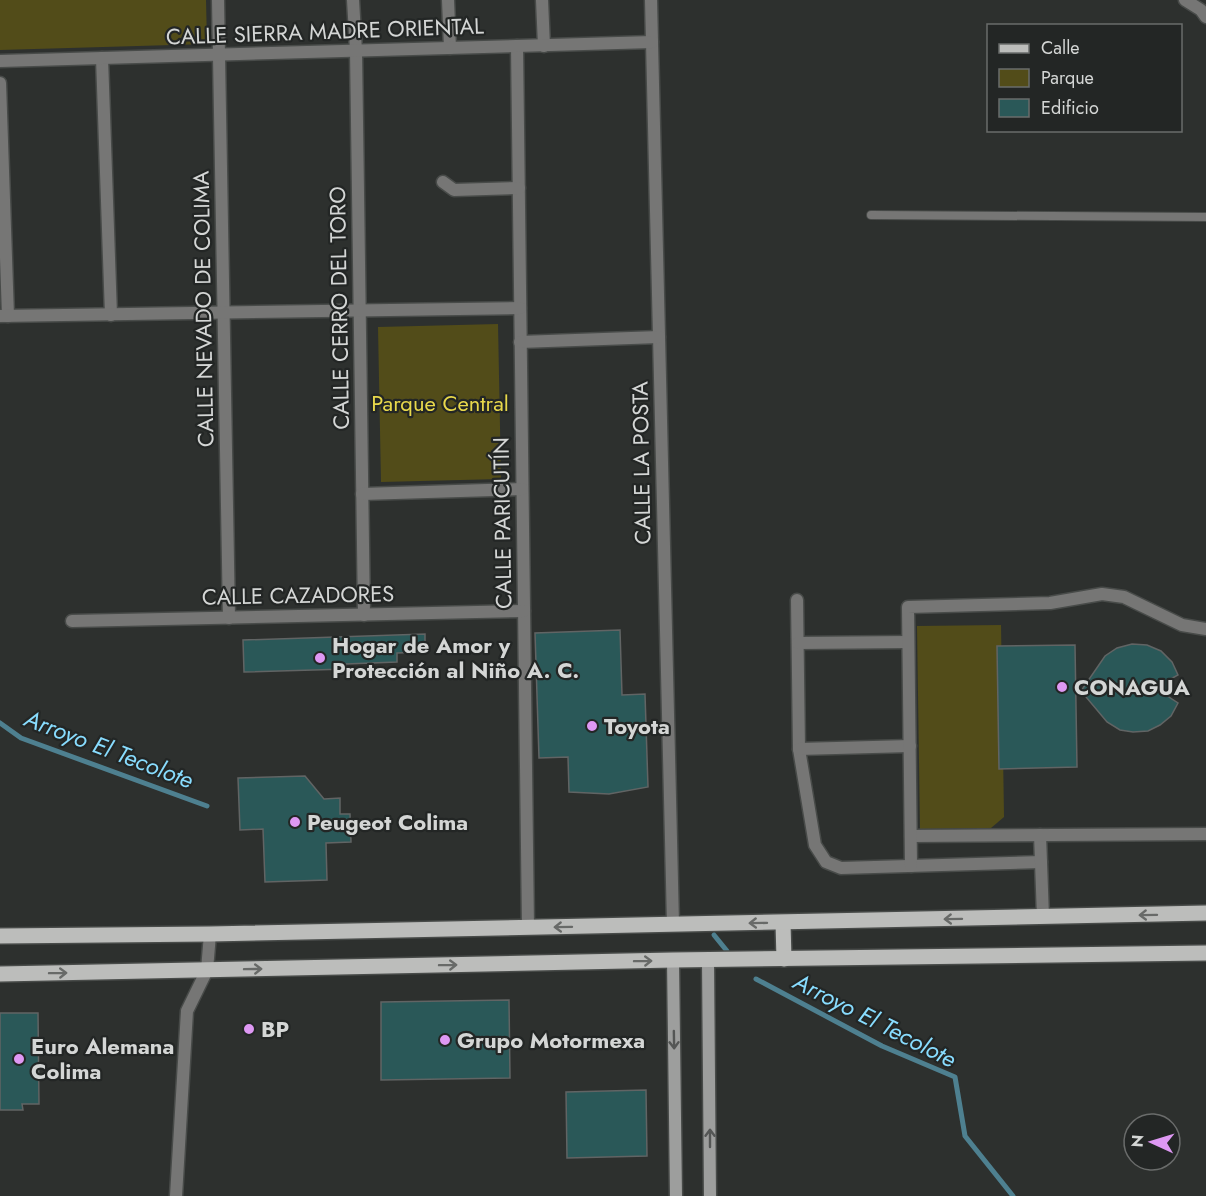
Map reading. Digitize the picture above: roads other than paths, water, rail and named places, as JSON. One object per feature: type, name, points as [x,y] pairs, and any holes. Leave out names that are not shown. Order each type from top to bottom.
[{"type":"main road","points":[[0,936],[210,934],[1206,914]]},
{"type":"main road","points":[[783,923],[784,959]]},
{"type":"main road","points":[[0,974],[673,960],[1206,953]]},
{"type":"street","name":"CALLE NEVADO DE COLIMA","points":[[218,0],[229,618]]},
{"type":"street","name":"CALLE CERRO DEL TORO","points":[[353,0],[356,51],[364,615]]},
{"type":"street","points":[[448,0],[450,48]]},
{"type":"street","points":[[542,0],[544,46]]},
{"type":"street","name":"CALLE LA POSTA","points":[[651,0],[673,924]]},
{"type":"street","points":[[1185,0],[1201,10],[1206,18]]},
{"type":"street","name":"CALLE SIERRA MADRE ORIENTAL","points":[[0,61],[652,42]]},
{"type":"street","name":"CALLE PARICUTÍN","points":[[517,46],[528,927]]},
{"type":"street","points":[[102,58],[111,315]]},
{"type":"street","points":[[0,83],[4,316],[520,308]]},
{"type":"street","points":[[443,182],[454,190],[519,188]]},
{"type":"street","points":[[520,342],[659,337]]},
{"type":"street","points":[[362,494],[522,489]]},
{"type":"street","points":[[911,866],[908,607],[1050,603],[1102,594],[1124,597],[1182,625],[1206,629]]},
{"type":"street","points":[[797,600],[799,749],[815,845],[826,862],[841,868],[1041,862]]},
{"type":"street","name":"CALLE CAZADORES","points":[[72,621],[524,611]]},
{"type":"street","points":[[798,643],[908,642]]},
{"type":"street","points":[[799,749],[910,746]]},
{"type":"street","points":[[911,836],[1206,834]]},
{"type":"street","points":[[1040,835],[1043,917]]},
{"type":"street","points":[[176,1196],[187,1011],[207,970],[210,934]]},
{"type":"street","points":[[673,960],[676,1196]]},
{"type":"street","points":[[708,960],[710,1196]]},
{"type":"lane","points":[[871,215],[1206,217]]},
{"type":"waterway","name":"Arroyo El Tecolote","points":[[0,723],[21,738],[207,806]]},
{"type":"waterway","name":"Arroyo El Tecolote","points":[[714,935],[727,951]]},
{"type":"waterway","name":"Arroyo El Tecolote","points":[[756,979],[882,1046],[955,1077],[965,1136],[1013,1196]]},
{"type":"place","name":"Hogar de Amor y Protección al Niño A. C.","points":[[320,658]]},
{"type":"place","name":"CONAGUA","points":[[1062,687]]},
{"type":"place","name":"Toyota","points":[[592,726]]},
{"type":"place","name":"Peugeot Colima","points":[[295,822]]},
{"type":"place","name":"BP","points":[[249,1029]]},
{"type":"place","name":"Grupo Motormexa","points":[[445,1040]]},
{"type":"place","name":"Euro Alemana Colima","points":[[19,1059]]},
{"type":"park label","name":"Parque Central","points":[[440,403]]}]
